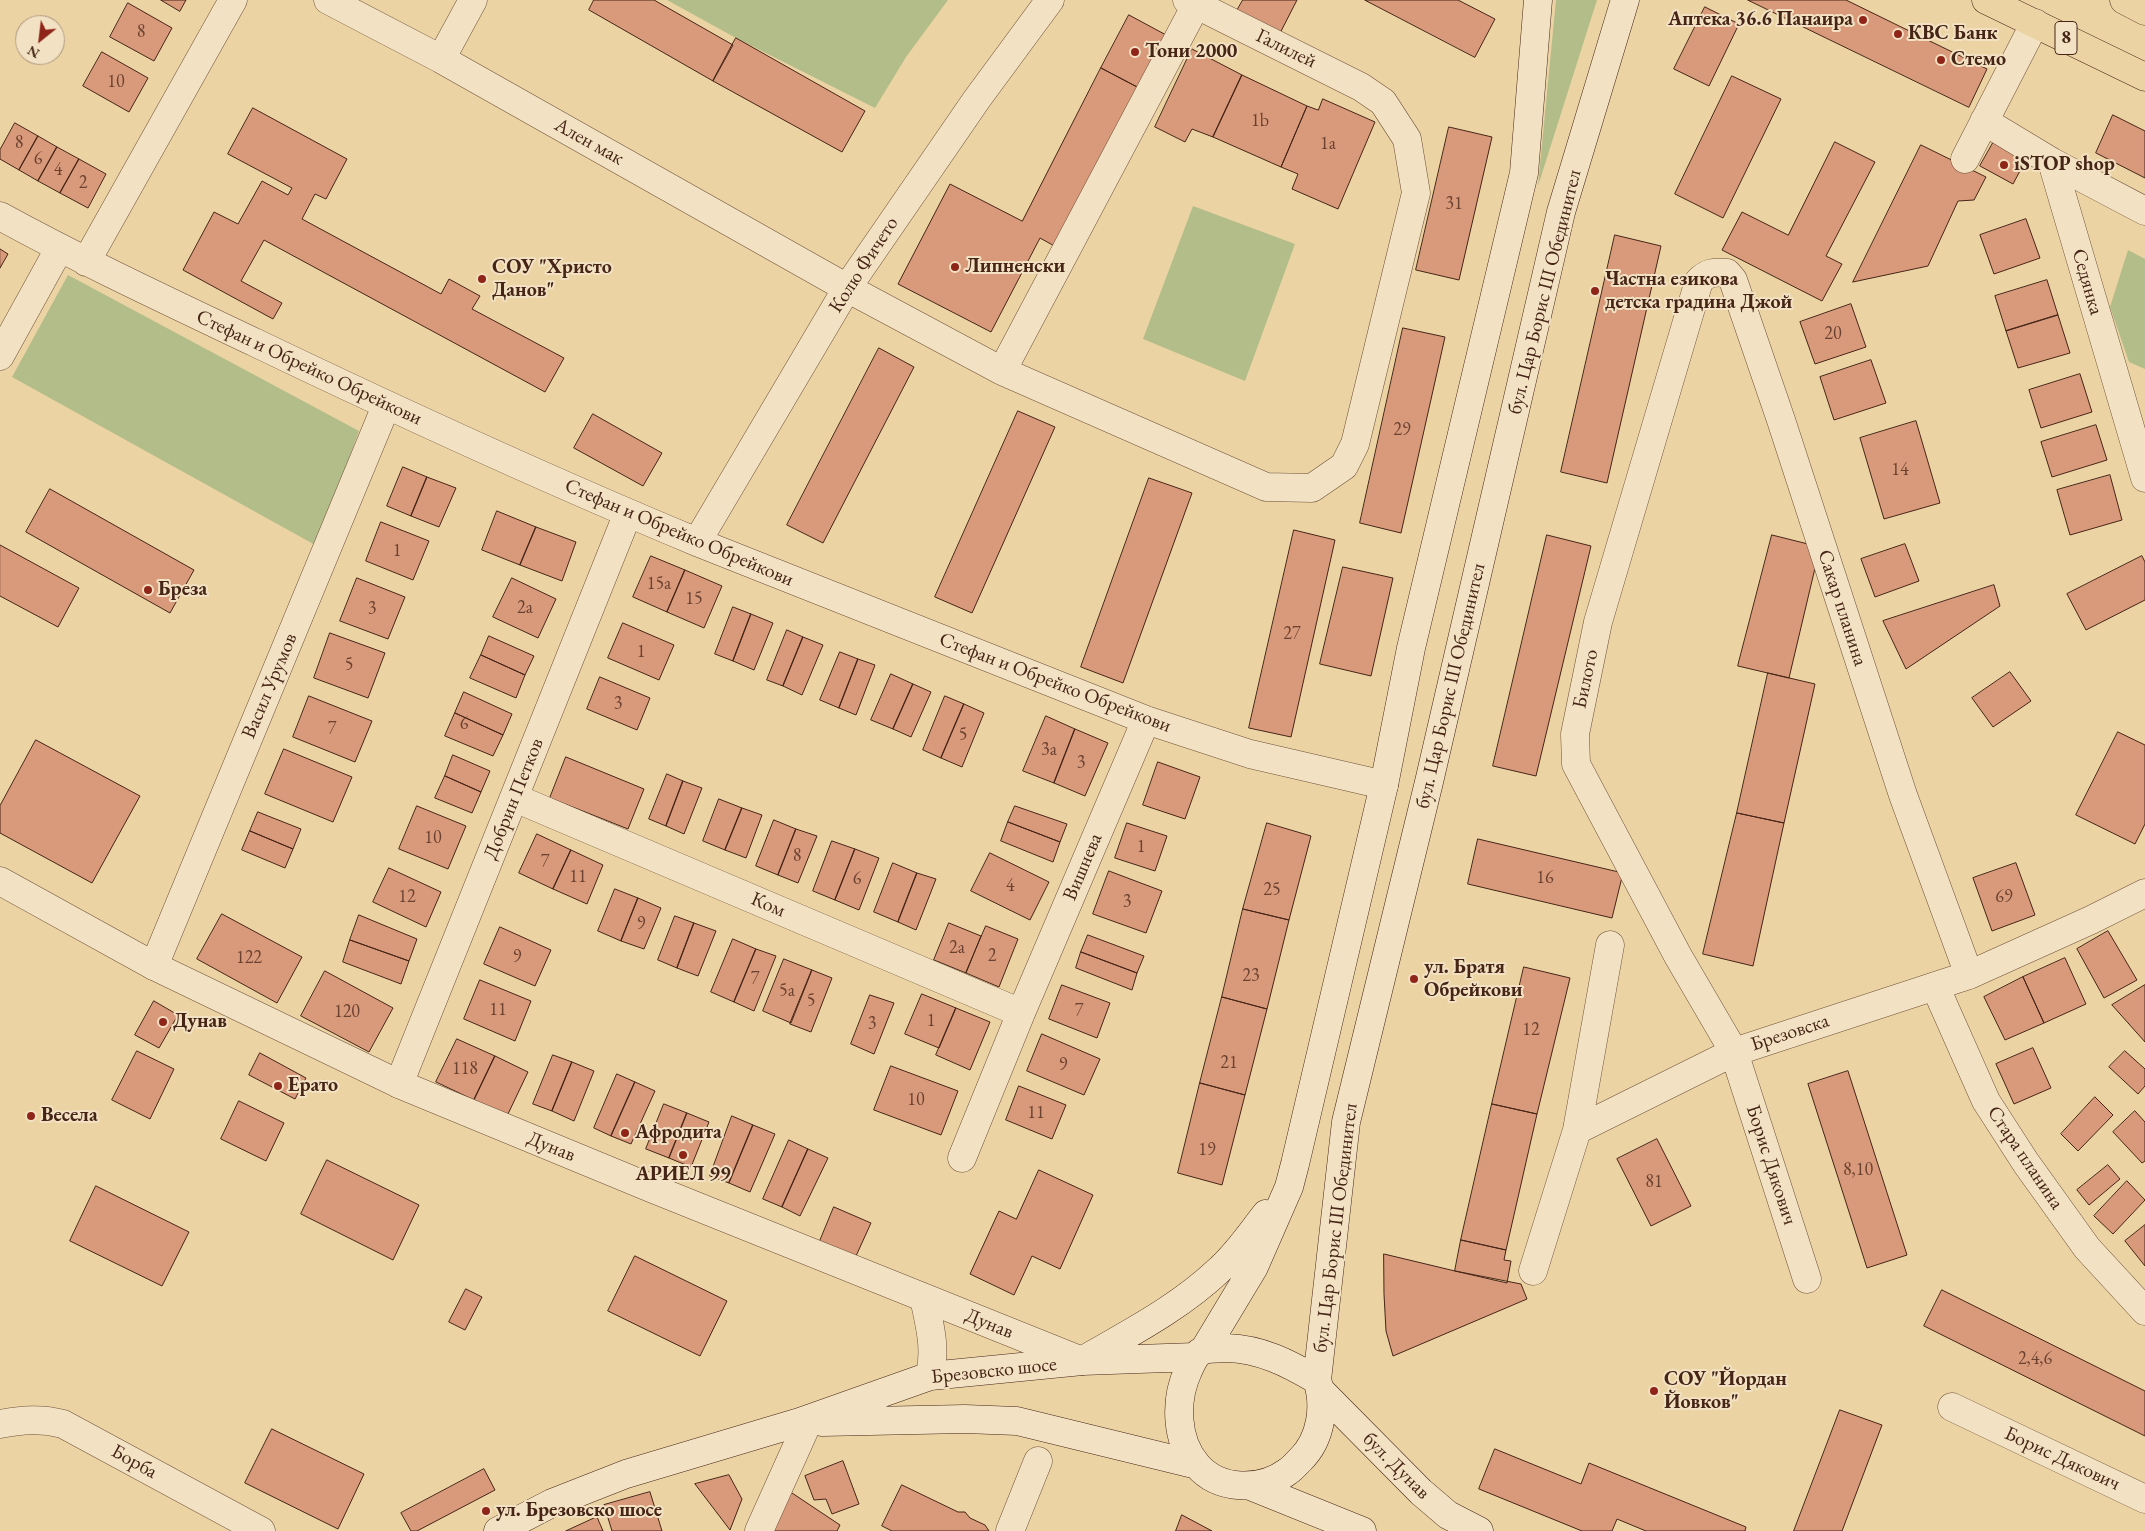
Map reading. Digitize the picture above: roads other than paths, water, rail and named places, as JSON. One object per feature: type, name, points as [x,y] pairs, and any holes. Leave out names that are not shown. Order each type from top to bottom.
[{"type":"main road","name":"8","points":[[1986,0],[2145,76]]},
{"type":"street","points":[[86,262],[233,0]]},
{"type":"street","name":"Ален мак","points":[[328,0],[441,59],[847,288],[1002,371],[1266,486],[1312,488],[1344,466],[1355,444],[1416,193],[1407,139],[1383,102]]},
{"type":"street","points":[[441,59],[472,0]]},
{"type":"street","name":"Колю Фичето","points":[[697,542],[847,288],[977,99],[1050,0]]},
{"type":"street","name":"бул. Цар Борис III Обединител","points":[[1199,1354],[1254,1267],[1288,1187],[1384,785],[1412,648],[1524,173],[1538,0]]},
{"type":"street","name":"бул. Цар Борис III Обединител","points":[[1319,1386],[1346,1122],[1429,782],[1561,212],[1625,0]]},
{"type":"street","points":[[1002,371],[1192,2]]},
{"type":"street","name":"Галилей","points":[[1192,2],[1361,87],[1383,102]]},
{"type":"street","points":[[1965,158],[2035,23]]},
{"type":"street","points":[[1984,121],[2052,162],[2145,211]]},
{"type":"street","name":"Седянка","points":[[2052,162],[2145,478]]},
{"type":"street","name":"Стефан и Обрейко Обрейкови","points":[[0,216],[86,262],[386,406],[697,542],[1146,720],[1250,754],[1384,785]]},
{"type":"street","points":[[0,356],[60,248]]},
{"type":"street","name":"Сакар планина","points":[[1699,281],[1706,274],[1715,272],[1727,273],[1733,280],[1782,420],[1903,795],[1969,975]]},
{"type":"street","name":"Билото","points":[[1699,281],[1598,622],[1575,734],[1576,764],[1678,956],[1734,1052]]},
{"type":"street","name":"Васил Урумов","points":[[154,966],[386,406]]},
{"type":"street","name":"Добрин Петков","points":[[399,1084],[628,513]]},
{"type":"street","name":"Вишнева","points":[[962,1158],[1021,1013],[1146,720]]},
{"type":"street","name":"Ком","points":[[515,798],[1021,1013]]},
{"type":"street","name":"Дунав","points":[[0,880],[154,966],[399,1084],[1082,1361]]},
{"type":"street","name":"Брезовска","points":[[1577,1130],[1734,1052],[1969,975],[2091,920],[2145,893]]},
{"type":"street","points":[[1533,1272],[1577,1130],[1610,945]]},
{"type":"street","name":"Стара планина","points":[[1935,986],[1986,1101],[2026,1163],[2087,1248],[2145,1312]]},
{"type":"street","name":"Борис Дякович","points":[[1734,1052],[1807,1280]]},
{"type":"street","points":[[1082,1361],[1168,1311],[1220,1270],[1288,1187]]},
{"type":"street","points":[[924,1298],[933,1338],[934,1358],[930,1376]]},
{"type":"street","points":[[1252,1487],[1288,1472],[1304,1455],[1315,1438],[1321,1413],[1319,1386],[1271,1356],[1247,1349],[1199,1354],[1184,1380],[1180,1405],[1180,1424],[1185,1446],[1197,1465],[1212,1477],[1230,1484],[1252,1487],[1362,1531]]},
{"type":"street","name":"Брезовско шосе","points":[[498,1531],[552,1503],[626,1474],[804,1422],[930,1376],[1082,1361],[1199,1354]]},
{"type":"street","name":"бул. Дунав","points":[[1319,1386],[1421,1492],[1448,1515],[1479,1531]]},
{"type":"street","name":"Борис Дякович","points":[[1952,1407],[2145,1499]]},
{"type":"street","name":"Брезовско шосе","points":[[804,1422],[965,1419],[1017,1421],[1197,1465]]},
{"type":"street","name":"Борба","points":[[0,1424],[25,1420],[49,1420],[63,1424],[261,1531]]},
{"type":"street","points":[[759,1531],[804,1422]]},
{"type":"street","points":[[1010,1531],[1038,1461]]},
{"type":"place","name":"Аптека 36.6 Панаира","points":[[1863,20]]},
{"type":"place","name":"КВС Банк","points":[[1898,34]]},
{"type":"place","name":"Тони 2000","points":[[1135,52]]},
{"type":"place","name":"Стемо","points":[[1941,60]]},
{"type":"place","name":"iSTOP shop","points":[[2004,165]]},
{"type":"place","name":"Липненски","points":[[955,267]]},
{"type":"place","name":"СОУ \"Христо Данов\"","points":[[482,279]]},
{"type":"place","name":"Частна езикова детска градина Джой","points":[[1595,291]]},
{"type":"place","name":"Бреза","points":[[148,590]]},
{"type":"place","name":"ул. Братя Обрейкови","points":[[1414,979]]},
{"type":"place","name":"Дунав","points":[[163,1022]]},
{"type":"place","name":"Ерато","points":[[278,1086]]},
{"type":"place","name":"Весела","points":[[31,1116]]},
{"type":"place","name":"Афродита","points":[[625,1133]]},
{"type":"place","name":"АРИЕЛ 99","points":[[683,1155]]},
{"type":"place","name":"СОУ \"Йордан Йовков\"","points":[[1654,1391]]},
{"type":"place","name":"ул. Брезовско шосе","points":[[486,1511]]}]
